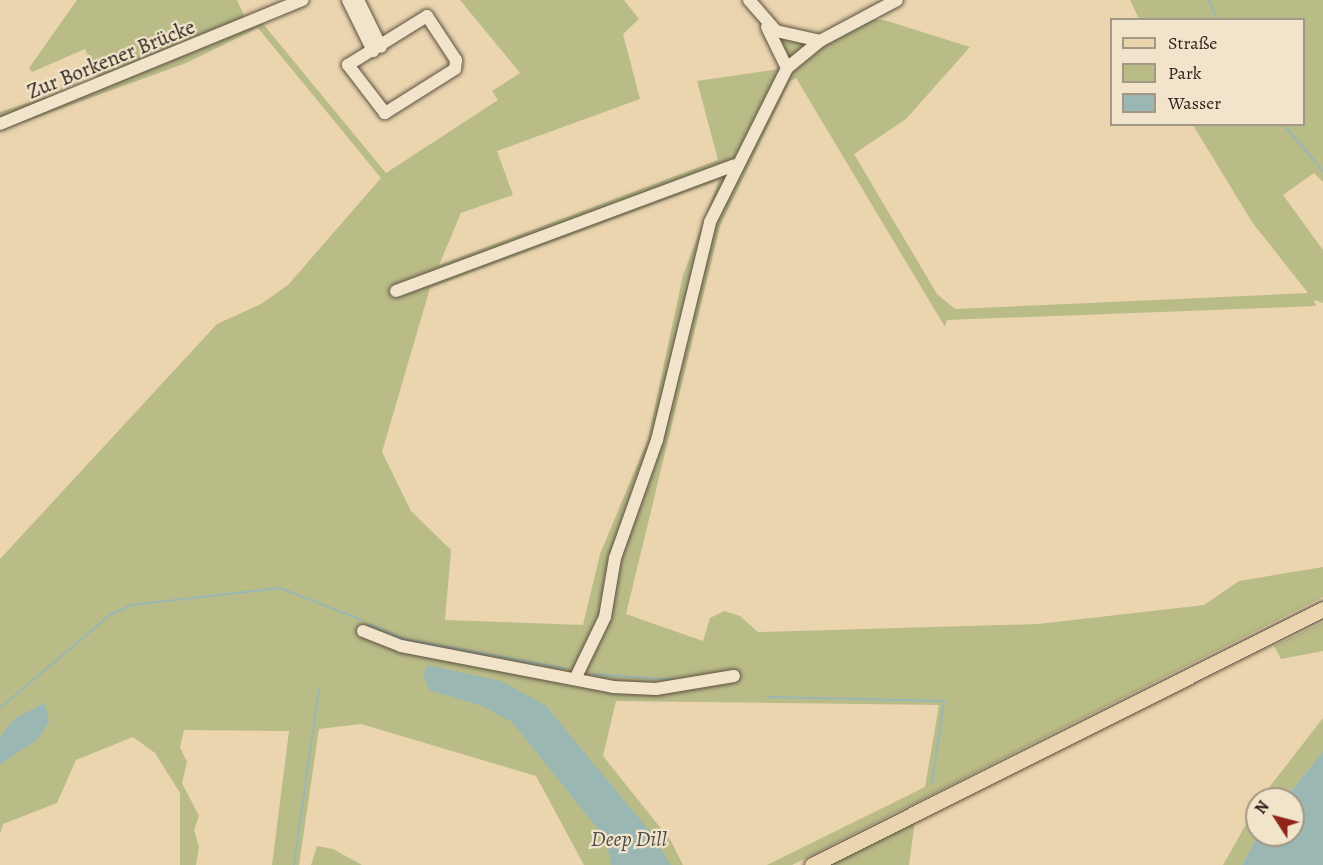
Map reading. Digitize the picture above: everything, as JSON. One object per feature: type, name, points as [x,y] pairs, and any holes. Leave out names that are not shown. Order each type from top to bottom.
[{"type":"main road","points":[[812,865],[1323,609]]},
{"type":"street","name":"Zur Borkener Brücke","points":[[0,124],[303,0]]},
{"type":"street","points":[[348,0],[377,49]]},
{"type":"street","points":[[358,0],[377,49]]},
{"type":"street","points":[[749,0],[762,19],[787,68]]},
{"type":"street","points":[[575,679],[605,617],[615,558],[657,440],[697,264],[734,165],[787,68],[820,41],[897,0]]},
{"type":"street","points":[[427,16],[457,63],[385,113],[348,65],[377,49],[427,16]]},
{"type":"street","points":[[762,19],[794,38],[820,41]]},
{"type":"street","points":[[396,291],[734,165]]},
{"type":"street","points":[[363,631],[401,646],[575,679],[656,689],[734,676]]},
{"type":"green space","points":[[77,0],[237,0],[248,24],[259,19],[386,173],[498,100],[492,91],[520,73],[460,0],[624,0],[639,19],[623,34],[640,99],[497,151],[513,195],[461,213],[439,265],[718,160],[697,81],[787,68],[762,19],[820,41],[866,20],[884,20],[970,47],[906,119],[854,154],[937,294],[955,309],[1308,293],[1252,222],[1194,126],[1305,126],[1305,18],[1139,18],[1130,0],[1323,0],[1323,182],[1314,173],[1283,195],[1323,250],[1323,303],[1314,300],[1316,306],[947,320],[945,327],[796,78],[790,81],[720,226],[626,614],[703,641],[710,618],[724,611],[740,616],[758,632],[1038,624],[1204,605],[1239,581],[1323,567],[1323,597],[792,865],[767,865],[925,787],[939,705],[616,701],[603,756],[671,841],[683,865],[584,865],[536,776],[361,724],[319,729],[299,865],[272,865],[289,731],[184,730],[180,747],[187,762],[182,783],[199,816],[194,830],[199,847],[196,865],[180,865],[180,793],[155,753],[133,737],[76,760],[57,803],[3,824],[0,834],[0,559],[217,324],[261,304],[288,285],[381,178],[258,28],[186,63],[0,131],[0,112],[98,80],[85,49],[32,72],[29,68]],"holes":[[[719,180],[683,275],[648,439],[600,554],[583,625],[445,620],[451,550],[411,511],[382,452],[430,288]]]},
{"type":"green space","points":[[1323,622],[1323,651],[1281,659],[1274,646]]},
{"type":"green space","points":[[1323,718],[1323,751],[1294,787],[1269,787]]},
{"type":"green space","points":[[916,813],[909,865],[813,865]]},
{"type":"green space","points":[[1245,826],[1245,847],[1252,847],[1242,865],[1223,865]]},
{"type":"green space","points":[[317,846],[333,849],[362,865],[311,865]]},
{"type":"water","name":"Deep Dill","points":[[427,665],[501,681],[545,705],[648,829],[671,865],[611,865],[607,844],[594,824],[512,722],[482,706],[429,690],[423,674]]},
{"type":"water","points":[[45,703],[49,722],[37,740],[0,764],[0,737],[15,718]]},
{"type":"water","points":[[1323,751],[1323,865],[1242,865],[1252,847],[1305,847],[1305,787],[1294,787]]},
{"type":"waterway","points":[[1209,0],[1216,18]]},
{"type":"waterway","points":[[1285,126],[1323,171]]},
{"type":"waterway","points":[[0,708],[110,615],[131,605],[280,588],[362,620]]},
{"type":"waterway","points":[[369,624],[404,639],[564,668]]},
{"type":"waterway","points":[[594,674],[675,680]]},
{"type":"waterway","points":[[294,865],[319,689]]},
{"type":"waterway","points":[[768,697],[944,701],[932,783]]}]
